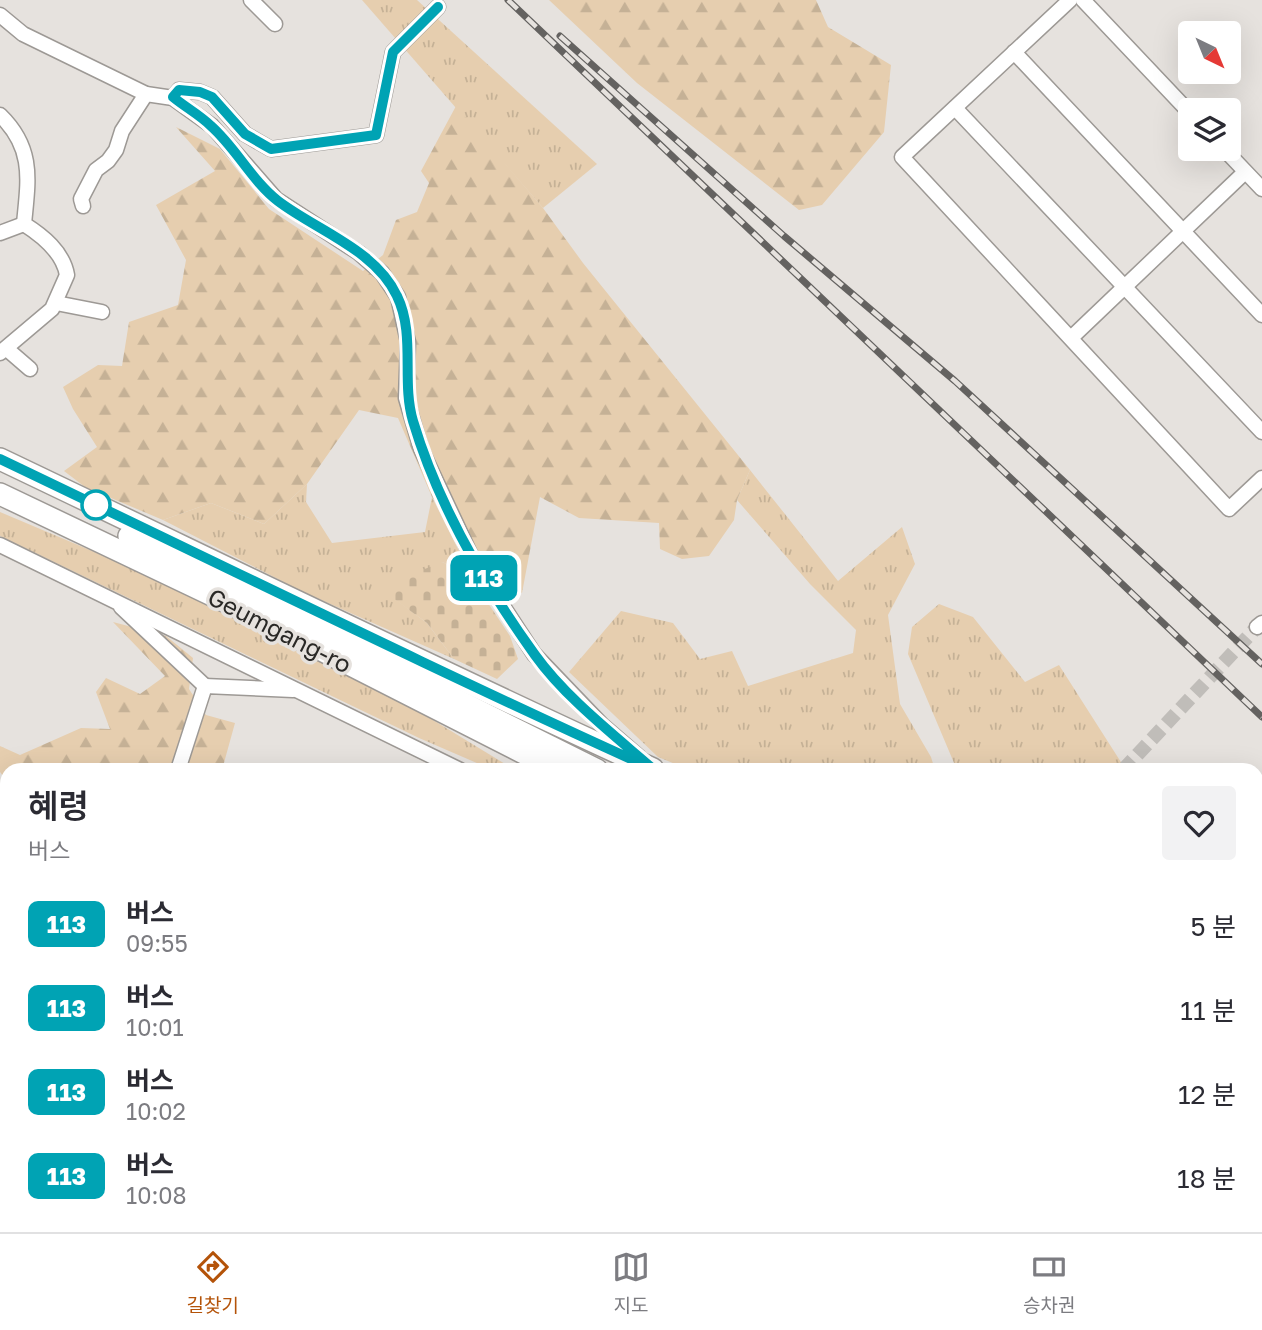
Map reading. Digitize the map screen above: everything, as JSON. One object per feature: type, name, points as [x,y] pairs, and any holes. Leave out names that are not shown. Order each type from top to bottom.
[{"type":"highway","points":[[0,459],[317,610],[436,671],[639,763]]},
{"type":"highway","name":"Geumgang-ro","points":[[0,473],[583,763]]},
{"type":"highway","name":"Geumgang-ro","points":[[0,494],[181,580],[543,763]]},
{"type":"highway","points":[[415,698],[522,763]]},
{"type":"street","points":[[251,0],[275,24]]},
{"type":"street","points":[[1070,0],[902,158],[1229,509],[1262,478]]},
{"type":"street","points":[[1083,0],[1178,100]]},
{"type":"street","points":[[173,97],[179,90],[186,90],[212,97],[245,134],[271,149],[376,135],[393,52],[438,7]]},
{"type":"street","points":[[0,15],[23,34],[146,94],[173,97],[212,126],[276,199],[359,253],[382,273],[398,297],[408,342],[406,398],[421,449],[474,562],[534,654],[602,725],[646,763]]},
{"type":"street","points":[[1014,52],[1262,314]]},
{"type":"street","points":[[83,206],[81,199],[96,170],[108,161],[116,150],[122,131],[146,94]]},
{"type":"street","points":[[955,108],[1262,432]]},
{"type":"street","points":[[0,115],[10,125],[19,142],[30,174],[24,225]]},
{"type":"street","points":[[1235,161],[1262,189]]},
{"type":"street","points":[[1071,338],[1245,172]]},
{"type":"street","points":[[0,233],[24,225],[40,234],[65,265],[67,275],[55,303],[4,351],[30,369]]},
{"type":"street","points":[[55,303],[102,312]]},
{"type":"street","points":[[0,545],[446,763]]},
{"type":"street","points":[[109,597],[205,686],[302,691]]},
{"type":"street","points":[[180,763],[205,686]]},
{"type":"green space","points":[[362,0],[417,0],[597,164],[543,208]]},
{"type":"green space","points":[[549,0],[816,0],[828,27],[891,65],[884,132],[822,205],[799,210],[637,83]]},
{"type":"green space","points":[[456,106],[543,208],[583,263],[750,470],[737,500],[734,520],[709,556],[682,559],[660,549],[659,523],[579,518],[540,497],[522,593],[494,570],[432,497],[398,418],[359,410],[307,484],[264,524],[211,503],[163,520],[85,487],[64,471],[97,447],[73,409],[63,387],[98,365],[122,366],[129,322],[178,305],[186,260],[156,205],[215,171],[176,127],[220,149],[269,209],[363,271],[383,255],[396,220],[417,212],[429,183],[421,171]]},
{"type":"green space","points":[[750,470],[838,581],[902,527],[915,564],[888,615],[900,704],[933,763],[673,763],[658,757],[569,672],[621,611],[673,623],[700,659],[732,651],[748,686],[853,653],[856,630],[810,584],[737,500]]},
{"type":"green space","points":[[307,484],[306,502],[332,543],[425,532],[432,497],[476,585],[443,562],[391,596],[427,623],[454,659],[301,591],[163,520],[211,503],[264,524]]},
{"type":"green space","points":[[0,512],[123,564],[392,695],[504,763],[477,763],[419,738],[0,536]]},
{"type":"green space","points":[[443,562],[476,585],[510,636],[518,659],[497,679],[454,659],[427,623],[390,596],[409,575]]},
{"type":"green space","points":[[939,604],[973,617],[1025,682],[1059,665],[1122,763],[954,763],[908,654],[912,627]]},
{"type":"green space","points":[[113,622],[166,636],[193,658],[189,689],[206,715],[235,723],[224,763],[0,763],[0,746],[20,755],[81,728],[110,729],[96,692],[106,678],[140,694],[165,676]]},
{"type":"tunnel","points":[[1130,763],[1257,627]]},
{"type":"railway","points":[[508,0],[1262,717]]},
{"type":"railway","points":[[560,36],[784,236],[955,381],[1262,664]]},
{"type":"bus line","name":"113","points":[[438,7],[393,52],[376,135],[271,149],[245,134],[212,97],[186,90],[179,90],[173,97],[212,126],[276,199],[316,228],[359,253],[382,273],[398,297],[408,342],[406,398],[421,449],[474,562],[534,654],[602,725],[646,763]]},
{"type":"bus line","name":"113","points":[[0,459],[329,616],[436,671],[639,763]]}]
